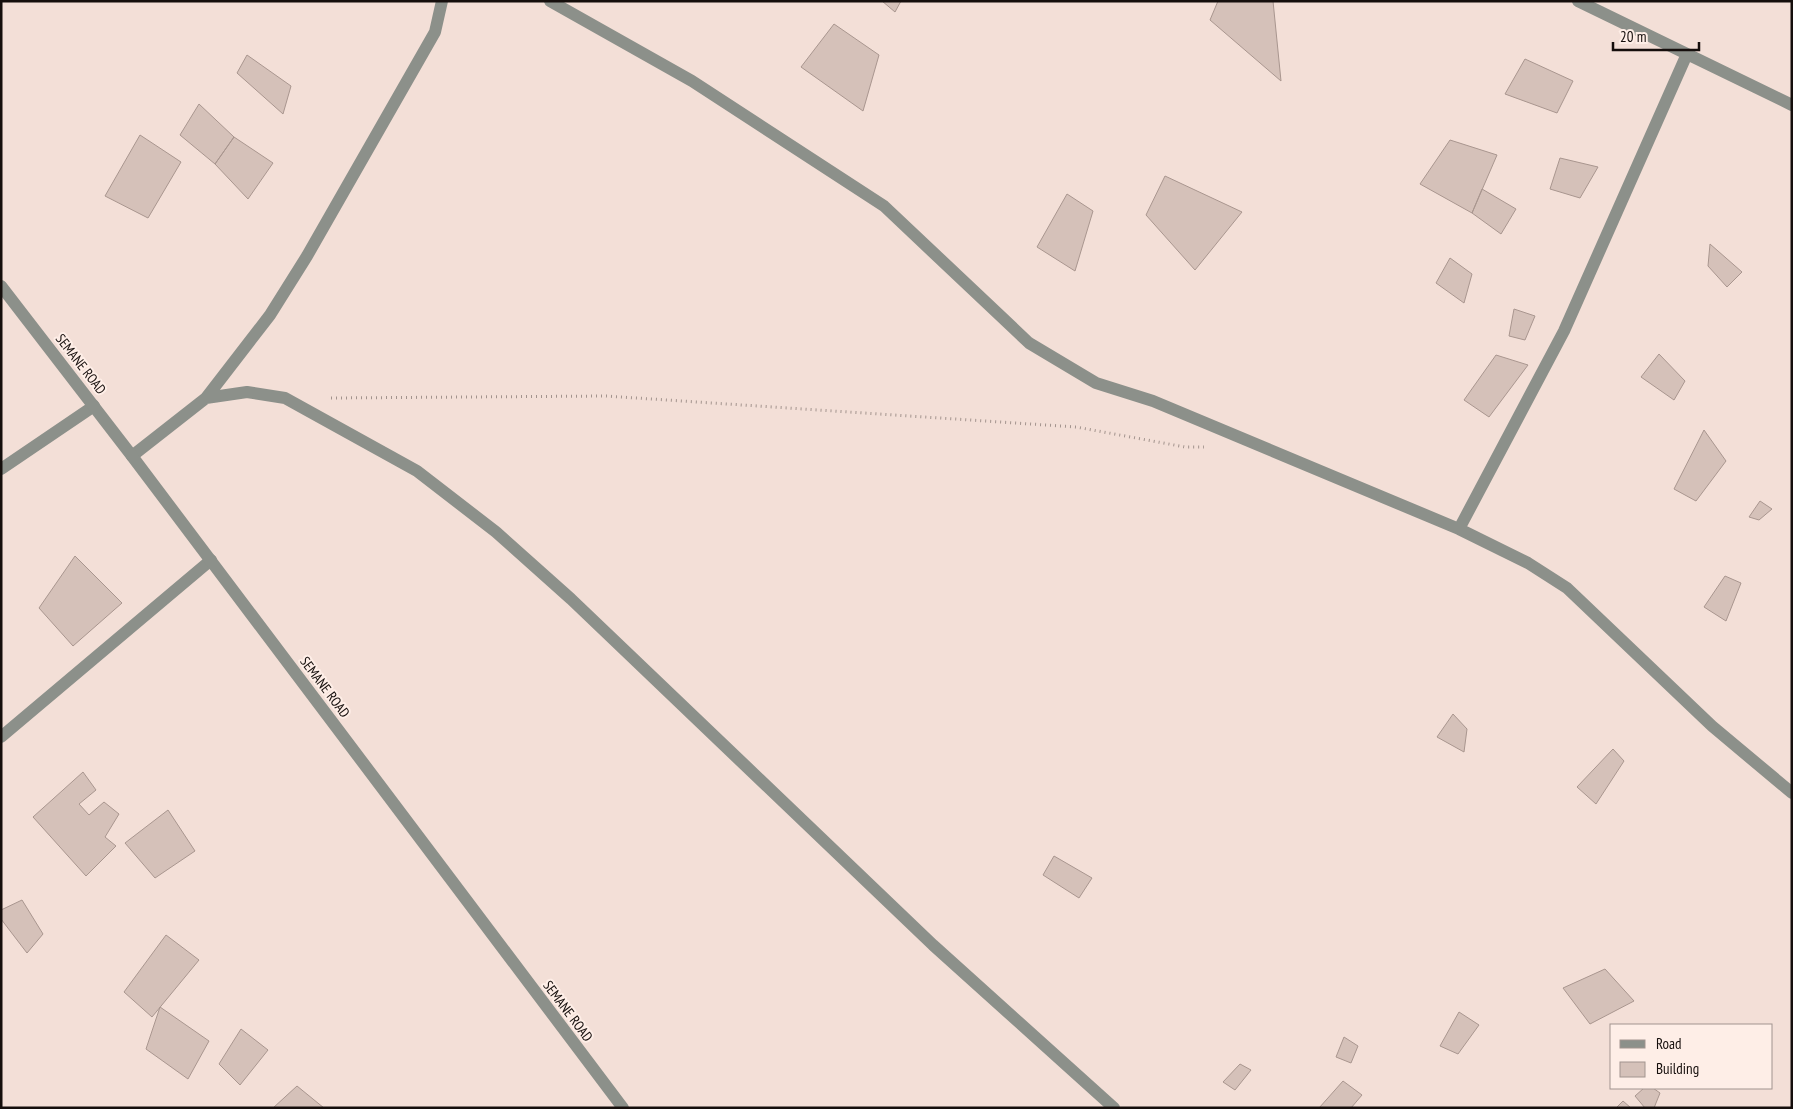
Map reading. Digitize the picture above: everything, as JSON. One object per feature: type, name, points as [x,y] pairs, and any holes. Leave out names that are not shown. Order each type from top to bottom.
[{"type":"street","points":[[132,456],[206,398],[270,315],[307,256],[435,32],[442,1]]},
{"type":"street","points":[[550,1],[692,81],[884,206],[1029,343],[1096,383],[1153,401],[1459,529],[1528,563],[1567,588],[1599,616],[1712,726],[1792,792]]},
{"type":"street","points":[[1578,1],[1792,105]]},
{"type":"street","points":[[1459,529],[1564,331],[1687,54]]},
{"type":"street","name":"SEMANE ROAD","points":[[1,286],[211,560],[622,1108]]},
{"type":"street","points":[[206,398],[247,392],[285,398],[417,471],[496,532],[571,598],[933,944],[1114,1108]]},
{"type":"street","points":[[1,469],[94,406]]},
{"type":"street","points":[[1,737],[211,560]]},
{"type":"path","points":[[324,398],[606,396],[1076,427],[1185,447],[1214,447]]},
{"type":"building","points":[[882,1],[901,1],[895,12]]},
{"type":"building","points":[[1218,1],[1273,1],[1281,81],[1210,20]]},
{"type":"building","points":[[834,24],[879,55],[863,111],[801,67]]},
{"type":"building","points":[[247,55],[291,86],[283,114],[237,73]]},
{"type":"building","points":[[1525,59],[1573,81],[1557,113],[1505,94]]},
{"type":"building","points":[[199,104],[234,137],[215,164],[180,135]]},
{"type":"building","points":[[140,135],[181,162],[148,218],[105,196]]},
{"type":"building","points":[[234,137],[273,163],[248,199],[215,164]]},
{"type":"building","points":[[1450,140],[1497,155],[1472,213],[1420,184]]},
{"type":"building","points":[[1560,158],[1598,167],[1580,198],[1550,189]]},
{"type":"building","points":[[1165,176],[1242,212],[1195,270],[1146,215]]},
{"type":"building","points":[[1482,189],[1516,209],[1501,234],[1472,213]]},
{"type":"building","points":[[1067,194],[1093,211],[1075,271],[1037,247]]},
{"type":"building","points":[[1710,244],[1742,272],[1727,287],[1708,266]]},
{"type":"building","points":[[1450,258],[1472,274],[1464,303],[1436,283]]},
{"type":"building","points":[[1514,309],[1535,316],[1525,340],[1509,336]]},
{"type":"building","points":[[1659,354],[1685,381],[1674,400],[1641,377]]},
{"type":"building","points":[[1496,355],[1528,365],[1489,417],[1464,400]]},
{"type":"building","points":[[1704,430],[1726,461],[1696,501],[1674,489]]},
{"type":"building","points":[[1760,501],[1772,509],[1759,520],[1749,517]]},
{"type":"building","points":[[75,556],[122,603],[73,646],[39,608]]},
{"type":"building","points":[[1725,576],[1741,583],[1726,621],[1704,607]]},
{"type":"building","points":[[1453,714],[1467,729],[1464,752],[1437,737]]},
{"type":"building","points":[[1613,749],[1624,761],[1596,804],[1577,787]]},
{"type":"building","points":[[83,772],[96,790],[79,804],[89,815],[104,802],[119,814],[105,837],[116,846],[86,876],[33,817]]},
{"type":"building","points":[[168,810],[195,851],[155,878],[125,843]]},
{"type":"building","points":[[1054,856],[1092,878],[1079,898],[1043,875]]},
{"type":"building","points":[[22,900],[43,934],[27,953],[1,919],[1,910]]},
{"type":"building","points":[[166,935],[199,960],[152,1017],[124,992]]},
{"type":"building","points":[[1605,969],[1634,1001],[1590,1024],[1563,988]]},
{"type":"building","points":[[160,1007],[209,1041],[188,1079],[146,1049]]},
{"type":"building","points":[[1459,1012],[1479,1025],[1458,1054],[1440,1046]]},
{"type":"building","points":[[241,1029],[268,1050],[240,1085],[219,1064]]},
{"type":"building","points":[[1344,1037],[1358,1046],[1351,1063],[1336,1057]]},
{"type":"building","points":[[1240,1064],[1251,1070],[1235,1090],[1223,1082]]},
{"type":"building","points":[[1343,1081],[1362,1095],[1351,1108],[1319,1108]]},
{"type":"building","points":[[297,1086],[324,1108],[273,1108]]},
{"type":"building","points":[[1643,1089],[1654,1089],[1660,1093],[1654,1108],[1645,1108],[1635,1096]]},
{"type":"building","points":[[1623,1101],[1631,1108],[1616,1108]]}]
